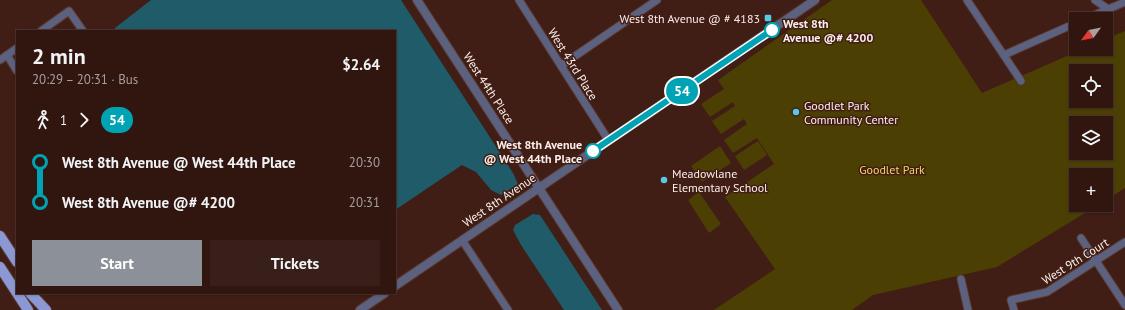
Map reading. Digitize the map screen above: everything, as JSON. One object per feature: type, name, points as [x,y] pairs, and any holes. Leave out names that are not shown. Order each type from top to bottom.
[{"type":"main road","points":[[0,236],[16,260]]},
{"type":"main road","points":[[0,263],[13,278],[16,285]]},
{"type":"main road","points":[[0,267],[16,285]]},
{"type":"main road","points":[[20,294],[28,310]]},
{"type":"main road","points":[[31,294],[47,310]]},
{"type":"main road","points":[[38,294],[47,310]]},
{"type":"street","name":"West 44th Place","points":[[417,0],[618,310]]},
{"type":"street","name":"West 43rd Place","points":[[519,0],[562,65],[608,141]]},
{"type":"street","points":[[562,65],[657,0]]},
{"type":"street","name":"West 8th Avenue","points":[[396,285],[815,0]]},
{"type":"street","points":[[967,0],[1021,81]]},
{"type":"street","points":[[1095,0],[1108,9]]},
{"type":"street","points":[[1101,12],[1125,2]]},
{"type":"street","points":[[42,30],[69,11],[82,30]]},
{"type":"street","points":[[1004,55],[1069,26]]},
{"type":"street","points":[[0,60],[16,49]]},
{"type":"street","points":[[7,55],[16,69]]},
{"type":"street","points":[[1081,238],[1097,260],[1125,305]]},
{"type":"street","points":[[462,240],[508,310]]},
{"type":"street","name":"West 9th Court","points":[[1014,310],[1011,300],[1047,292],[1125,242]]},
{"type":"street","points":[[960,279],[968,310]]},
{"type":"street","points":[[360,310],[384,294]]},
{"type":"green space","name":"Goodlet Park","points":[[832,0],[921,0],[982,93],[1069,55],[1113,56],[1113,36],[1125,31],[1125,188],[1113,196],[1113,168],[1069,168],[1069,212],[1087,212],[997,267],[873,295],[852,310],[714,310],[775,269],[725,197],[774,164],[757,138],[733,153],[724,140],[747,124],[744,119],[721,134],[712,121],[735,106],[733,102],[710,117],[701,104],[724,89],[718,80]]},
{"type":"green space","points":[[758,141],[767,155],[744,170],[735,156]]},
{"type":"green space","points":[[720,146],[731,163],[702,182],[691,166]]},
{"type":"green space","points":[[699,192],[721,224],[709,233],[688,200]]},
{"type":"water","points":[[151,0],[401,0],[513,173],[518,184],[501,195],[491,190],[476,172],[462,165],[396,209],[396,30],[115,30],[115,28]]},
{"type":"water","points":[[533,214],[540,215],[602,310],[564,310],[521,245],[513,230],[515,225]]},
{"type":"bus line","name":"54","points":[[593,151],[772,30]]},
{"type":"place","name":"West 8th Avenue @ # 4183","points":[[768,18]]},
{"type":"place","name":"West 8th Avenue @# 4200","points":[[772,30]]},
{"type":"place","name":"Goodlet Park Community Center","points":[[796,112]]},
{"type":"place","name":"West 8th Avenue @ West 44th Place","points":[[593,151]]},
{"type":"place","name":"Meadowlane Elementary School","points":[[664,180]]}]
